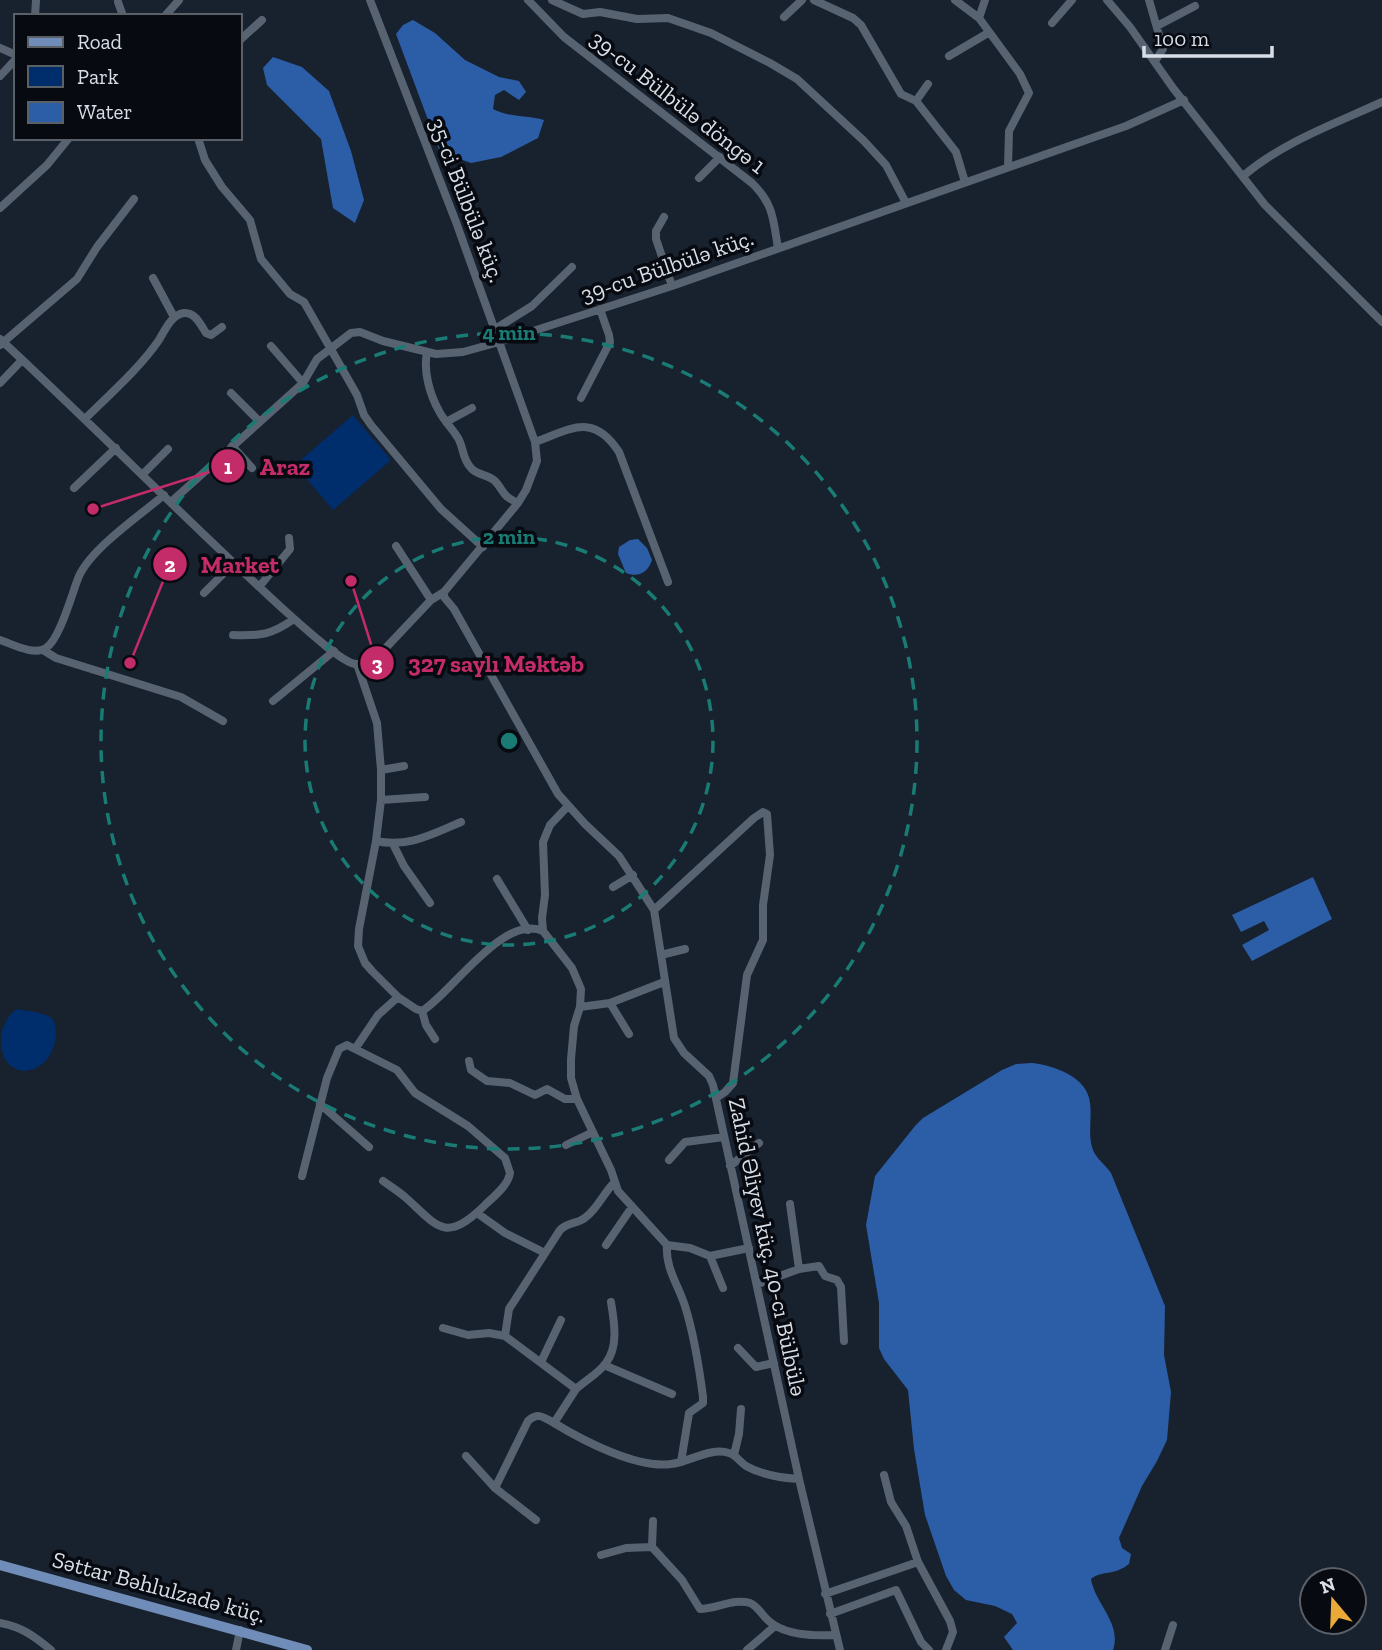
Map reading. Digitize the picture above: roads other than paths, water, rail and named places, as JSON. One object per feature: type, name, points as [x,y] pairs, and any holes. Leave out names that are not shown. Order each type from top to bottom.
[{"type":"main road","name":"Səttar Bəhlulzadə küç.","points":[[0,1565],[307,1650]]},
{"type":"street","points":[[167,14],[179,0]]},
{"type":"street","name":"35-ci Bülbülə küç.","points":[[357,664],[370,661],[380,654],[431,600],[444,592],[518,503],[537,461],[535,442],[495,329],[370,0]]},
{"type":"street","name":"39-cu Bülbülə döngə 1","points":[[528,0],[564,37],[765,196],[772,212],[778,248]]},
{"type":"street","points":[[552,0],[583,14],[600,12],[637,19],[668,18],[702,29],[770,63],[797,79],[864,141],[886,165],[906,203]]},
{"type":"street","points":[[784,16],[802,0]]},
{"type":"street","points":[[814,0],[853,18],[861,25],[901,94],[906,99],[916,101],[956,152],[965,181]]},
{"type":"street","points":[[956,0],[979,18],[1020,74],[1028,93],[1009,131],[1007,167]]},
{"type":"street","points":[[979,18],[985,0]]},
{"type":"street","points":[[1052,23],[1072,0]]},
{"type":"street","points":[[1107,0],[1124,18],[1184,100],[1282,224],[1382,322]]},
{"type":"street","points":[[1149,0],[1163,49],[1155,61]]},
{"type":"street","points":[[117,2],[122,14]]},
{"type":"street","points":[[1157,26],[1195,6]]},
{"type":"street","points":[[242,38],[262,20]]},
{"type":"street","points":[[949,56],[988,33]]},
{"type":"street","points":[[0,76],[14,59]]},
{"type":"street","points":[[916,101],[928,84]]},
{"type":"street","name":"39-cu Bülbülə küç.","points":[[171,502],[303,383],[317,359],[355,331],[427,353],[447,354],[499,342],[672,286],[1126,126],[1184,100]]},
{"type":"street","points":[[1243,176],[1263,159],[1301,138],[1382,102]]},
{"type":"street","points":[[0,208],[47,165],[67,140]]},
{"type":"street","points":[[199,140],[205,160],[222,187],[250,220],[261,259],[290,294],[304,302],[357,395],[364,415],[441,509],[483,547]]},
{"type":"street","points":[[699,178],[720,158]]},
{"type":"street","points":[[134,199],[97,247],[77,279],[1,342],[116,448],[259,587],[334,651],[357,664],[377,723],[382,770],[376,841],[358,946],[365,963],[398,997],[416,1010],[422,1011]]},
{"type":"street","points":[[664,217],[656,231],[656,239],[672,286]]},
{"type":"street","points":[[495,329],[532,306],[572,267]]},
{"type":"street","points":[[153,278],[174,317]]},
{"type":"street","points":[[581,398],[610,342],[600,310]]},
{"type":"street","points":[[85,419],[149,353],[174,317],[190,313],[197,318],[206,333],[211,335],[222,327]]},
{"type":"street","points":[[271,345],[303,383]]},
{"type":"street","points":[[427,353],[425,367],[439,411],[459,440],[462,455],[470,468],[496,482],[505,497],[518,503]]},
{"type":"street","points":[[0,383],[22,360]]},
{"type":"street","points":[[231,393],[259,421]]},
{"type":"street","points":[[446,422],[472,408]]},
{"type":"street","points":[[535,442],[583,425],[592,427],[612,441],[619,452],[668,582]]},
{"type":"street","points":[[232,446],[252,468]]},
{"type":"street","points":[[74,488],[116,448]]},
{"type":"street","points":[[142,474],[168,449]]},
{"type":"street","points":[[43,650],[55,638],[89,560],[164,495]]},
{"type":"street","points":[[259,587],[290,549],[289,538]]},
{"type":"street","points":[[396,545],[431,600]]},
{"type":"street","points":[[204,593],[234,563]]},
{"type":"street","name":"Zahid Əliyev küç. 40-cı Bülbülə","points":[[444,592],[444,597],[454,608],[551,782],[568,806],[619,856],[654,910],[674,1038],[684,1053],[709,1076],[716,1098],[839,1650]]},
{"type":"street","points":[[233,635],[259,636],[272,633],[295,619]]},
{"type":"street","points":[[0,640],[33,651],[43,650],[56,658],[181,698],[223,721]]},
{"type":"street","points":[[273,701],[334,651]]},
{"type":"street","points":[[382,770],[404,766]]},
{"type":"street","points":[[381,800],[425,797]]},
{"type":"street","points":[[543,932],[543,842],[550,825],[568,806]]},
{"type":"street","points":[[654,910],[754,818],[763,812],[767,814],[770,855],[762,905],[762,940],[747,975],[733,1083],[725,1093],[716,1098]]},
{"type":"street","points":[[376,841],[393,844],[423,837],[461,822]]},
{"type":"street","points":[[393,844],[404,866],[430,903]]},
{"type":"street","points":[[613,887],[633,875]]},
{"type":"street","points":[[497,879],[528,930]]},
{"type":"street","points":[[422,1011],[488,951],[516,933],[538,929],[543,932],[558,948],[578,979],[581,989],[580,1007],[574,1026],[571,1078],[576,1098],[622,1197],[667,1245],[691,1248],[710,1256],[749,1248]]},
{"type":"street","points":[[661,955],[685,949]]},
{"type":"street","points":[[580,1007],[610,1003],[664,982]]},
{"type":"street","points":[[355,1049],[378,1015],[398,997]]},
{"type":"street","points":[[610,1003],[629,1034]]},
{"type":"street","points":[[422,1011],[426,1026],[435,1039]]},
{"type":"street","points":[[302,1176],[327,1078],[339,1049],[347,1045],[397,1070],[415,1093],[468,1126],[505,1158],[510,1172],[509,1177],[477,1213],[458,1226],[438,1227],[383,1181]]},
{"type":"street","points":[[469,1061],[471,1070],[487,1081],[510,1083],[535,1095],[547,1089],[565,1099],[576,1098]]},
{"type":"street","points":[[320,1104],[369,1146]]},
{"type":"street","points":[[566,1145],[593,1132]]},
{"type":"street","points":[[669,1160],[685,1142],[724,1137]]},
{"type":"street","points":[[730,1166],[759,1143]]},
{"type":"street","points":[[505,1336],[509,1309],[564,1226],[587,1216],[615,1182]]},
{"type":"street","points":[[790,1204],[799,1269]]},
{"type":"street","points":[[606,1245],[632,1207]]},
{"type":"street","points":[[477,1213],[505,1233],[545,1253]]},
{"type":"street","points":[[667,1245],[666,1259],[686,1309],[704,1397],[703,1403],[689,1413],[681,1462]]},
{"type":"street","points":[[710,1256],[723,1288]]},
{"type":"street","points":[[758,1284],[799,1269],[819,1266],[827,1278],[839,1283],[842,1293],[844,1341]]},
{"type":"street","points":[[554,1423],[576,1389],[608,1360],[614,1324],[611,1302]]},
{"type":"street","points":[[541,1362],[561,1320]]},
{"type":"street","points":[[443,1328],[468,1335],[489,1333],[505,1336],[576,1389]]},
{"type":"street","points":[[738,1348],[756,1367],[774,1363]]},
{"type":"street","points":[[604,1365],[672,1394]]},
{"type":"street","points":[[734,1455],[741,1409]]},
{"type":"street","points":[[495,1488],[528,1420],[535,1415],[541,1415],[600,1449],[663,1465],[715,1452],[734,1455],[741,1463],[762,1473],[799,1479]]},
{"type":"street","points":[[466,1456],[495,1488],[536,1520]]},
{"type":"street","points":[[884,1475],[891,1503],[912,1537],[919,1562],[950,1620],[953,1632],[946,1650]]},
{"type":"street","points":[[653,1521],[652,1547],[682,1580],[700,1609],[737,1603],[753,1604],[775,1626],[809,1635],[835,1635]]},
{"type":"street","points":[[601,1555],[626,1548],[652,1547]]},
{"type":"street","points":[[825,1594],[919,1562]]},
{"type":"street","points":[[830,1614],[896,1590],[910,1622],[921,1642],[929,1650]]},
{"type":"street","points":[[0,1623],[29,1632],[51,1650]]},
{"type":"street","points":[[1165,1650],[1173,1625]]},
{"type":"street","points":[[747,1650],[775,1626]]},
{"type":"street","points":[[236,1650],[240,1630]]},
{"type":"water","points":[[413,20],[435,33],[465,60],[499,77],[519,81],[526,92],[519,100],[504,90],[495,95],[493,109],[506,114],[544,120],[538,138],[501,157],[471,163],[440,152],[396,34],[403,25]]},
{"type":"water","points":[[273,57],[302,67],[329,91],[351,151],[364,200],[355,223],[333,208],[321,139],[267,85],[263,68]]},
{"type":"water","points":[[638,539],[647,548],[652,560],[648,568],[635,575],[626,573],[618,554],[619,547],[630,540]]},
{"type":"water","points":[[1313,877],[1332,919],[1252,961],[1242,945],[1269,930],[1264,921],[1241,932],[1232,915]]},
{"type":"water","points":[[1016,1064],[1050,1066],[1068,1074],[1083,1086],[1088,1094],[1093,1151],[1111,1173],[1165,1306],[1164,1355],[1171,1392],[1167,1440],[1142,1486],[1119,1538],[1122,1548],[1131,1554],[1129,1564],[1091,1579],[1114,1631],[1113,1650],[1013,1650],[1004,1637],[1017,1623],[1012,1614],[995,1606],[966,1600],[954,1590],[946,1576],[925,1515],[908,1390],[884,1359],[879,1348],[879,1303],[866,1225],[875,1176],[923,1118],[1002,1070]]},
{"type":"place","name":"Araz","points":[[93,509]]},
{"type":"place","name":"327 saylı Məktəb","points":[[351,581]]},
{"type":"place","name":"Market","points":[[130,663]]}]
